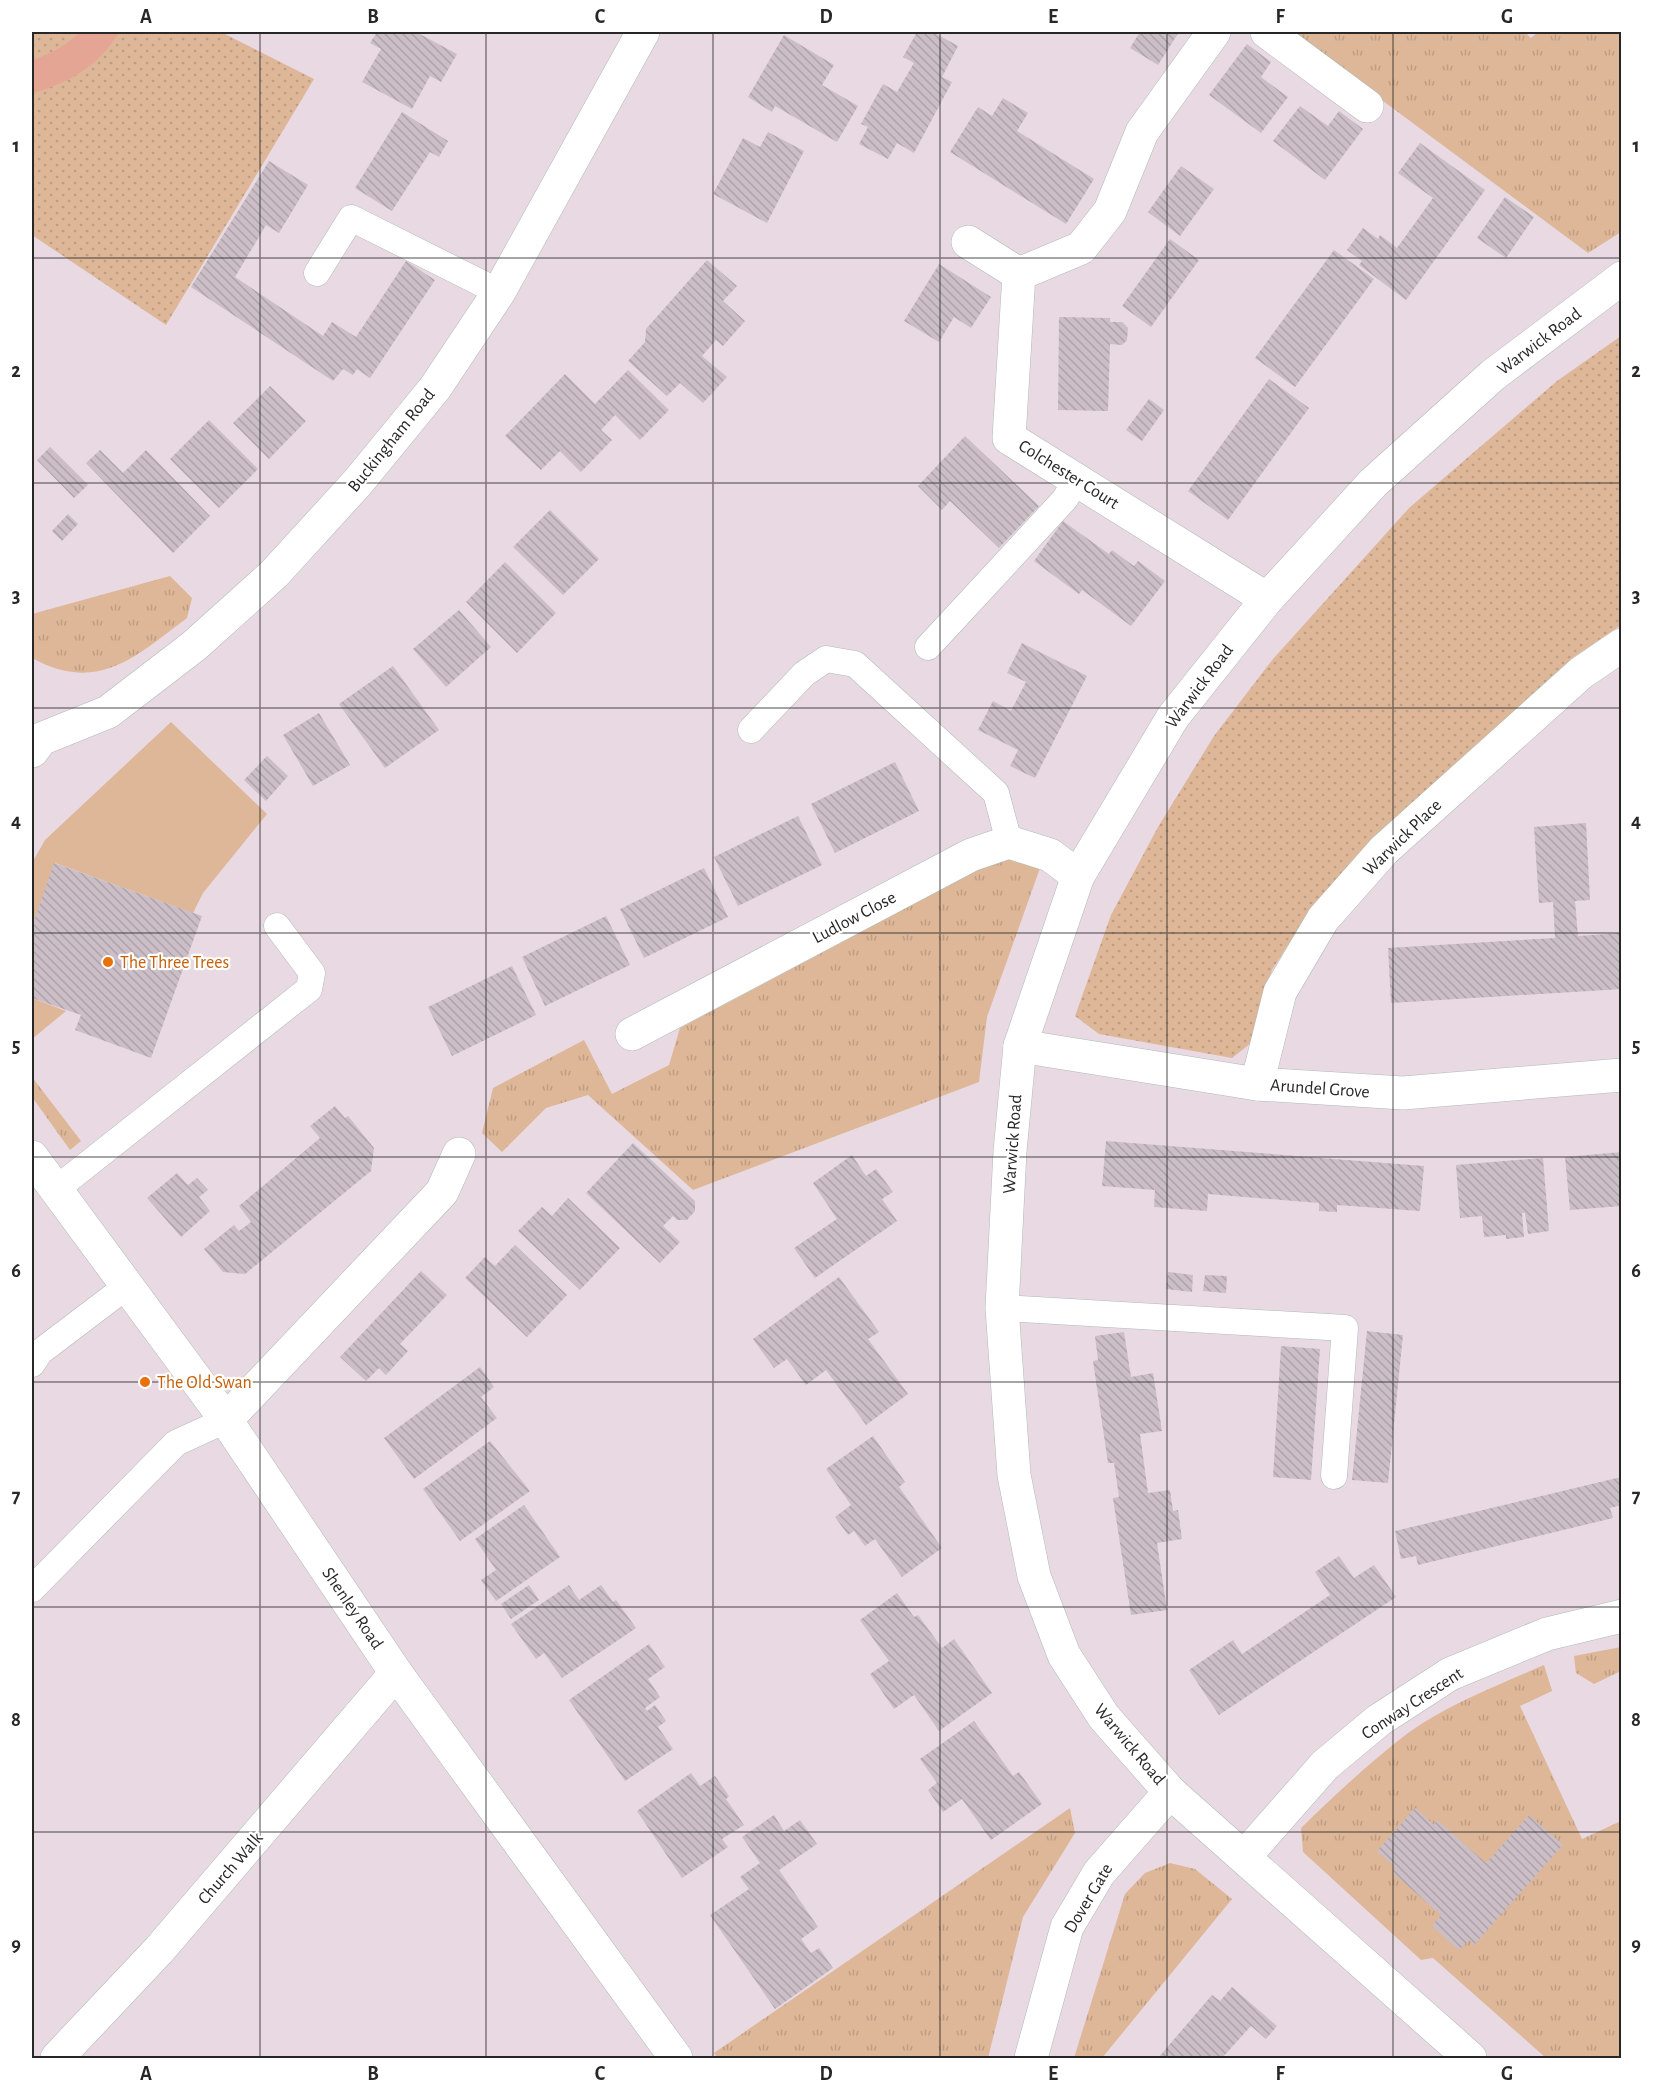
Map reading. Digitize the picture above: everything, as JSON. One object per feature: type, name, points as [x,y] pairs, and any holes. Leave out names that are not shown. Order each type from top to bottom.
[{"type":"street","name":"Buckingham Road","points":[[35,738],[108,712],[194,646],[274,574],[358,482],[428,396],[499,292],[643,32]]},
{"type":"street","points":[[968,242],[1019,274],[1082,248],[1110,211],[1142,132],[1214,32]]},
{"type":"street","points":[[1267,32],[1367,106]]},
{"type":"street","name":"Colchester Court","points":[[1019,274],[1010,438],[1267,599]]},
{"type":"street","name":"Warwick Road","points":[[1470,2058],[1245,1856],[1170,1792],[1104,1717],[1070,1664],[1035,1576],[1014,1475],[1002,1308],[1010,1151],[1020,1046],[1077,876],[1173,717],[1267,599],[1373,483],[1493,375],[1622,278]]},
{"type":"street","name":"Warwick Place","points":[[1257,1084],[1280,992],[1323,919],[1384,850],[1581,673],[1622,645]]},
{"type":"street","points":[[1009,842],[1050,855],[1077,876]]},
{"type":"street","name":"Ludlow Close","points":[[632,1034],[971,855],[1009,842]]},
{"type":"street","name":"Arundel Grove","points":[[1020,1046],[1257,1084],[1403,1094],[1622,1075]]},
{"type":"street","points":[[226,1420],[442,1192],[459,1154]]},
{"type":"street","name":"Shenley Road","points":[[32,1157],[226,1420],[396,1673],[676,2058]]},
{"type":"street","name":"Conway Crescent","points":[[1245,1856],[1325,1764],[1379,1720],[1450,1674],[1547,1634],[1622,1616]]},
{"type":"street","name":"Church Walk","points":[[57,2058],[159,1950],[396,1673]]},
{"type":"street","name":"Dover Gate","points":[[1031,2058],[1067,1927],[1099,1873],[1170,1792]]},
{"type":"lane","points":[[317,273],[351,218],[499,292]]},
{"type":"lane","points":[[928,648],[1065,499],[1077,479]]},
{"type":"lane","points":[[751,730],[804,675],[826,659],[855,664],[996,793],[1009,842]]},
{"type":"lane","points":[[55,1190],[309,989],[312,973],[277,926]]},
{"type":"lane","points":[[32,1364],[40,1352],[127,1286]]},
{"type":"lane","points":[[1002,1308],[1346,1328],[1334,1476]]},
{"type":"lane","points":[[32,1589],[176,1443],[226,1420]]},
{"type":"green space","points":[[32,32],[221,32],[314,79],[166,325],[32,235]]},
{"type":"green space","points":[[1290,32],[1525,32],[1531,38],[1538,32],[1621,32],[1621,232],[1588,253]]},
{"type":"green space","points":[[1621,336],[1621,625],[1571,659],[1374,838],[1311,909],[1272,970],[1251,1043],[1232,1058],[1099,1034],[1075,1016],[1111,915],[1158,827],[1214,736],[1273,659],[1409,508],[1557,381]]},
{"type":"green space","points":[[170,576],[192,598],[187,618],[133,657],[115,666],[96,671],[77,672],[55,668],[32,658],[32,614]]},
{"type":"green space","points":[[171,722],[267,814],[203,893],[193,913],[55,863],[32,927],[32,863],[45,840]]},
{"type":"green space","points":[[1004,856],[1040,868],[987,1017],[979,1082],[693,1190],[588,1095],[546,1108],[502,1152],[482,1133],[493,1088],[584,1040],[612,1094],[669,1065],[680,1028]]},
{"type":"green space","points":[[32,998],[66,1011],[32,1039]]},
{"type":"green space","points":[[32,1077],[81,1141],[70,1150],[32,1097]]},
{"type":"green space","points":[[1621,1647],[1621,1671],[1594,1684],[1576,1673],[1574,1656]]},
{"type":"green space","points":[[1544,1665],[1552,1691],[1520,1706],[1582,1839],[1621,1821],[1621,2058],[1546,2058],[1433,1958],[1421,1960],[1303,1852],[1301,1828],[1380,1755],[1408,1733],[1457,1704]]},
{"type":"green space","points":[[1070,1808],[1075,1833],[1023,1917],[988,2058],[718,2058],[714,2053]]},
{"type":"green space","points":[[1170,1863],[1195,1869],[1232,1899],[1102,2058],[1074,2058],[1125,1894],[1145,1873]]},
{"type":"shaded area","points":[[80,32],[119,32],[102,54],[82,72],[32,93],[32,60],[57,49]]},
{"type":"building","points":[[377,32],[416,32],[457,54],[441,82],[430,76],[412,109],[362,82],[381,49],[370,43]]},
{"type":"building","points":[[917,32],[933,32],[958,46],[942,77],[952,82],[914,153],[897,143],[888,159],[859,144],[868,127],[861,124],[883,84],[897,92],[914,63],[903,57]]},
{"type":"building","points":[[1140,32],[1179,32],[1158,65],[1130,48]]},
{"type":"building","points":[[784,35],[834,65],[822,85],[858,106],[837,142],[775,106],[772,112],[748,97]]},
{"type":"building","points":[[1247,44],[1271,62],[1261,77],[1288,97],[1261,133],[1209,95]]},
{"type":"building","points":[[1003,98],[1028,113],[1017,131],[1094,179],[1066,224],[950,152],[978,107],[992,116]]},
{"type":"building","points":[[1300,106],[1328,126],[1339,111],[1363,129],[1325,180],[1273,141]]},
{"type":"building","points":[[402,112],[448,141],[439,157],[430,152],[392,211],[355,188]]},
{"type":"building","points":[[768,132],[804,151],[767,223],[713,194],[743,138],[760,147]]},
{"type":"building","points":[[1420,143],[1485,190],[1406,300],[1359,265],[1362,261],[1347,250],[1363,228],[1378,239],[1380,235],[1397,248],[1433,198],[1398,173]]},
{"type":"building","points":[[269,161],[308,185],[279,233],[266,225],[235,277],[323,336],[332,322],[356,337],[406,261],[435,280],[370,378],[357,369],[353,375],[343,369],[333,381],[191,287]]},
{"type":"building","points":[[1181,166],[1214,189],[1180,236],[1148,212]]},
{"type":"building","points":[[1505,197],[1534,217],[1506,258],[1477,238]]},
{"type":"building","points":[[1170,239],[1199,260],[1151,327],[1122,306]]},
{"type":"building","points":[[1334,250],[1374,279],[1295,387],[1255,358]]},
{"type":"building","points":[[707,260],[737,286],[723,301],[745,321],[723,346],[716,340],[702,356],[727,377],[703,403],[680,383],[667,396],[628,361],[645,342],[646,329]]},
{"type":"building","points":[[939,264],[991,297],[971,328],[954,317],[939,342],[904,321]]},
{"type":"building","points":[[1059,317],[1110,318],[1110,322],[1122,322],[1128,328],[1127,340],[1122,345],[1110,344],[1108,411],[1058,410]]},
{"type":"building","points":[[628,370],[669,410],[640,440],[615,415],[601,430],[612,440],[581,472],[560,451],[541,470],[505,436],[565,374],[595,404]]},
{"type":"building","points":[[1269,379],[1309,408],[1228,520],[1188,491]]},
{"type":"building","points":[[270,386],[306,421],[269,459],[233,423]]},
{"type":"building","points":[[1149,399],[1164,410],[1142,441],[1126,430]]},
{"type":"building","points":[[209,420],[258,469],[219,508],[170,459]]},
{"type":"building","points":[[965,436],[1039,506],[999,548],[950,501],[942,510],[918,486]]},
{"type":"building","points":[[50,447],[88,485],[74,498],[37,460]]},
{"type":"building","points":[[100,450],[123,473],[146,450],[210,516],[173,553],[86,463]]},
{"type":"building","points":[[550,510],[599,559],[563,595],[513,547]]},
{"type":"building","points":[[68,514],[78,524],[62,541],[52,531]]},
{"type":"building","points":[[1063,521],[1109,554],[1112,550],[1134,566],[1138,561],[1165,581],[1131,626],[1082,590],[1079,594],[1034,561]]},
{"type":"building","points":[[505,562],[556,613],[517,653],[466,602]]},
{"type":"building","points":[[459,610],[491,647],[446,687],[413,649]]},
{"type":"building","points":[[1022,643],[1087,676],[1035,778],[1010,766],[1018,750],[978,730],[993,701],[1011,711],[1026,682],[1007,673]]},
{"type":"building","points":[[393,666],[439,730],[385,768],[339,704]]},
{"type":"building","points":[[319,713],[350,765],[313,786],[283,735]]},
{"type":"building","points":[[267,756],[288,776],[266,801],[244,780]]},
{"type":"building","points":[[895,762],[919,811],[835,853],[811,804]]},
{"type":"building","points":[[798,816],[822,865],[738,906],[714,857]]},
{"type":"building","points":[[1586,823],[1590,900],[1575,901],[1578,936],[1622,933],[1622,989],[1391,1003],[1388,948],[1555,938],[1553,902],[1539,903],[1534,827]]},
{"type":"building","name":"The Three Trees","points":[[54,863],[202,916],[151,1058],[75,1030],[81,1015],[32,998],[32,927]]},
{"type":"building","points":[[704,868],[728,917],[644,958],[620,909]]},
{"type":"building","points":[[606,916],[630,965],[545,1006],[522,957]]},
{"type":"building","points":[[512,966],[536,1015],[452,1056],[428,1007]]},
{"type":"building","points":[[335,1106],[345,1118],[348,1116],[374,1148],[371,1171],[245,1274],[223,1272],[204,1249],[234,1225],[239,1231],[251,1222],[239,1206],[320,1138],[310,1126]]},
{"type":"building","points":[[1106,1141],[1424,1166],[1420,1211],[1337,1205],[1337,1212],[1319,1211],[1319,1203],[1208,1194],[1207,1211],[1154,1207],[1155,1190],[1102,1186]]},
{"type":"building","points":[[633,1143],[695,1201],[695,1211],[687,1220],[677,1220],[673,1216],[663,1226],[680,1242],[660,1263],[586,1193]]},
{"type":"building","points":[[1622,1152],[1622,1206],[1570,1210],[1565,1157]]},
{"type":"building","points":[[852,1155],[866,1176],[876,1169],[893,1192],[882,1199],[897,1221],[815,1278],[794,1248],[837,1219],[813,1183]]},
{"type":"building","points":[[1543,1158],[1549,1231],[1528,1234],[1525,1213],[1522,1213],[1524,1237],[1506,1239],[1506,1235],[1484,1237],[1482,1216],[1460,1218],[1456,1165]]},
{"type":"building","points":[[177,1173],[188,1185],[197,1178],[208,1190],[199,1197],[210,1211],[181,1237],[147,1198]]},
{"type":"building","points":[[568,1198],[620,1248],[580,1290],[518,1231],[542,1207],[552,1216]]},
{"type":"building","points":[[515,1245],[567,1295],[527,1337],[465,1278],[485,1257],[495,1266]]},
{"type":"building","points":[[421,1271],[447,1295],[400,1344],[408,1351],[386,1375],[379,1368],[366,1381],[340,1357]]},
{"type":"building","points":[[1168,1272],[1193,1275],[1192,1292],[1166,1289]]},
{"type":"building","points":[[1205,1275],[1227,1276],[1226,1293],[1203,1291]]},
{"type":"building","points":[[839,1277],[879,1332],[868,1339],[908,1394],[866,1425],[826,1370],[806,1385],[787,1359],[774,1368],[753,1339]]},
{"type":"building","points":[[1367,1331],[1403,1335],[1388,1483],[1352,1480]]},
{"type":"building","points":[[1124,1332],[1131,1377],[1153,1373],[1162,1431],[1140,1434],[1148,1493],[1170,1490],[1173,1511],[1178,1510],[1182,1539],[1157,1543],[1167,1610],[1131,1615],[1113,1498],[1119,1497],[1114,1463],[1108,1463],[1093,1361],[1098,1360],[1095,1336]]},
{"type":"building","points":[[1281,1346],[1320,1349],[1311,1480],[1273,1477]]},
{"type":"building","points":[[480,1367],[494,1387],[481,1397],[497,1418],[414,1479],[384,1438]]},
{"type":"building","points":[[873,1436],[905,1482],[899,1487],[942,1548],[902,1577],[875,1539],[865,1546],[854,1531],[848,1535],[835,1517],[851,1505],[826,1469]]},
{"type":"building","points":[[490,1441],[530,1491],[460,1541],[423,1489]]},
{"type":"building","points":[[1621,1477],[1622,1505],[1610,1508],[1613,1518],[1418,1565],[1416,1556],[1401,1559],[1395,1531]]},
{"type":"building","points":[[524,1505],[560,1557],[496,1601],[481,1580],[496,1570],[475,1539]]},
{"type":"building","points":[[1339,1556],[1354,1578],[1374,1565],[1396,1597],[1219,1715],[1189,1670],[1233,1640],[1242,1654],[1330,1595],[1315,1572]]},
{"type":"building","points":[[529,1585],[539,1600],[511,1619],[501,1604]]},
{"type":"building","points":[[569,1585],[579,1600],[601,1585],[613,1602],[616,1600],[636,1628],[562,1678],[544,1653],[536,1659],[511,1624]]},
{"type":"building","points":[[897,1593],[914,1617],[918,1615],[942,1648],[954,1639],[992,1693],[939,1731],[914,1695],[894,1709],[870,1674],[889,1661],[860,1620]]},
{"type":"building","points":[[649,1644],[665,1667],[648,1679],[660,1697],[645,1708],[647,1711],[655,1705],[666,1721],[658,1727],[673,1749],[625,1781],[569,1700]]},
{"type":"building","points":[[974,1721],[1013,1776],[1019,1772],[1042,1804],[991,1840],[962,1799],[943,1812],[928,1790],[937,1783],[920,1759]]},
{"type":"building","points":[[691,1773],[700,1786],[715,1776],[729,1796],[726,1799],[744,1825],[722,1839],[728,1847],[682,1878],[637,1811]]},
{"type":"building","points":[[1415,1808],[1434,1825],[1437,1820],[1486,1863],[1529,1815],[1563,1845],[1474,1945],[1469,1940],[1459,1950],[1432,1926],[1441,1915],[1392,1872],[1396,1868],[1377,1851]]},
{"type":"building","points":[[774,1815],[784,1831],[800,1820],[817,1844],[779,1870],[818,1927],[801,1939],[811,1953],[819,1948],[833,1968],[775,2009],[710,1915],[749,1889],[740,1877],[760,1863],[742,1837]]},
{"type":"building","points":[[1232,1987],[1277,2026],[1266,2039],[1251,2026],[1222,2058],[1158,2058],[1212,1995],[1220,2001]]},
{"type":"place","name":"The Three Trees","points":[[108,962]]},
{"type":"place","name":"The Old Swan","points":[[145,1382]]}]
